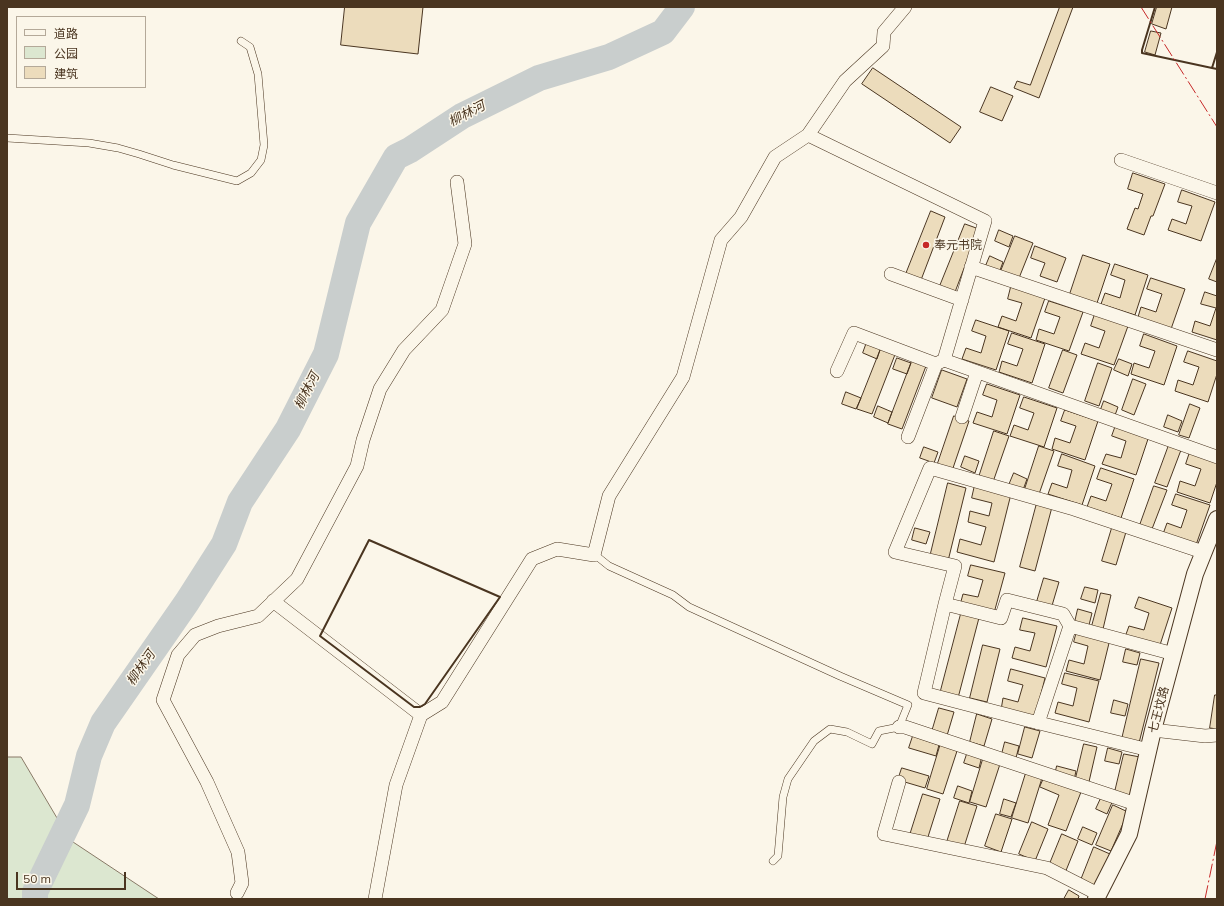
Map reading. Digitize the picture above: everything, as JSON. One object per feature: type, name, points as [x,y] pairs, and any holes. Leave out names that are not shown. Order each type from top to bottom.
[{"type":"street","points":[[375,899],[396,785],[421,715],[442,702],[532,559],[557,549],[594,555],[609,496],[684,377],[721,240],[741,217],[775,157],[808,135],[845,81],[883,46],[884,32],[905,7]]},
{"type":"street","points":[[808,135],[985,221],[962,300],[940,362],[908,437]]},
{"type":"street","points":[[1121,160],[1217,193]]},
{"type":"street","points":[[237,893],[242,883],[238,852],[207,782],[163,700],[178,655],[195,635],[218,626],[258,616],[297,579],[357,466],[363,440],[380,388],[404,350],[442,310],[465,244],[457,182]]},
{"type":"street","points":[[972,267],[1217,350]]},
{"type":"street","points":[[891,274],[962,300]]},
{"type":"street","points":[[837,371],[854,333],[940,362],[977,372],[1217,457]]},
{"type":"street","points":[[962,417],[977,372]]},
{"type":"street","points":[[1149,750],[924,693],[955,566],[895,552],[930,468],[1074,509],[1203,552]]},
{"type":"street","name":"七王坟路","points":[[1097,896],[1129,834],[1153,730],[1195,574],[1217,519]]},
{"type":"street","points":[[945,604],[1001,618],[1007,600],[1063,614],[1070,626],[1174,654]]},
{"type":"street","points":[[273,601],[421,715]]},
{"type":"street","points":[[1038,723],[1070,626]]},
{"type":"street","points":[[899,727],[905,727],[1136,804]]},
{"type":"street","points":[[1153,730],[1205,736],[1217,735]]},
{"type":"street","points":[[899,782],[884,834],[1047,868],[1097,896]]},
{"type":"lane","points":[[7,138],[89,142],[132,152],[173,166],[237,181],[252,173],[261,160],[264,145],[258,74],[250,47],[241,41]]},
{"type":"lane","points":[[594,554],[609,566],[673,595],[689,608],[908,705],[899,727],[879,731],[872,744],[847,732],[830,729],[814,741],[788,779],[783,797],[778,856],[773,861]]},
{"type":"green space","points":[[7,757],[21,757],[70,840],[159,899],[7,899]]},
{"type":"building","points":[[345,7],[423,7],[418,54],[341,45]]},
{"type":"building","points":[[1060,7],[1073,7],[1039,98],[1014,88],[1017,81],[1030,85]]},
{"type":"building","points":[[1157,7],[1172,7],[1166,29],[1152,24]]},
{"type":"building","points":[[1151,31],[1161,33],[1155,55],[1145,52]]},
{"type":"building","points":[[873,68],[961,127],[950,143],[862,84]]},
{"type":"building","points":[[991,87],[1013,96],[1002,121],[980,112]]},
{"type":"building","points":[[1133,173],[1165,184],[1144,235],[1127,229],[1135,208],[1138,209],[1143,194],[1128,189]]},
{"type":"building","points":[[1182,190],[1215,202],[1201,241],[1168,230],[1172,219],[1186,224],[1192,206],[1178,202]]},
{"type":"building","name":"奉元书院","points":[[931,211],[945,217],[921,280],[906,274]]},
{"type":"building","points":[[965,224],[979,229],[955,292],[940,286]]},
{"type":"building","points":[[999,230],[1013,236],[1009,247],[995,241]]},
{"type":"building","points":[[1015,236],[1033,243],[1019,278],[1001,271]]},
{"type":"building","points":[[1035,246],[1066,258],[1057,282],[1040,276],[1045,263],[1031,258]]},
{"type":"building","points":[[1083,255],[1110,264],[1097,303],[1070,294]]},
{"type":"building","points":[[990,256],[1003,262],[999,273],[985,268]]},
{"type":"building","points":[[1217,258],[1217,282],[1209,279]]},
{"type":"building","points":[[1115,264],[1148,275],[1135,315],[1101,304],[1105,293],[1120,298],[1125,280],[1111,275]]},
{"type":"building","points":[[1151,278],[1185,289],[1171,329],[1138,317],[1141,307],[1156,312],[1162,294],[1147,289]]},
{"type":"building","points":[[1011,287],[1045,298],[1031,338],[998,327],[1002,316],[1016,321],[1022,303],[1008,299]]},
{"type":"building","points":[[1205,292],[1217,296],[1217,340],[1192,332],[1195,321],[1210,326],[1216,308],[1201,304]]},
{"type":"building","points":[[1049,301],[1083,312],[1069,351],[1036,340],[1039,329],[1054,334],[1060,317],[1045,312]]},
{"type":"building","points":[[1095,314],[1128,326],[1114,365],[1081,354],[1085,343],[1099,348],[1105,331],[1091,326]]},
{"type":"building","points":[[976,320],[1009,331],[996,370],[962,359],[966,348],[981,353],[986,336],[972,331]]},
{"type":"building","points":[[1012,333],[1045,344],[1032,383],[999,372],[1002,361],[1017,366],[1023,349],[1008,344]]},
{"type":"building","points":[[1144,334],[1177,346],[1164,385],[1131,374],[1134,363],[1149,368],[1155,351],[1140,346]]},
{"type":"building","points":[[867,342],[881,347],[877,359],[863,353]]},
{"type":"building","points":[[882,346],[896,352],[872,414],[857,409]]},
{"type":"building","points":[[1063,350],[1077,355],[1063,393],[1049,388]]},
{"type":"building","points":[[1188,351],[1217,361],[1217,374],[1208,402],[1175,391],[1178,380],[1193,385],[1199,367],[1184,362]]},
{"type":"building","points":[[897,358],[911,363],[907,374],[893,369]]},
{"type":"building","points":[[1119,359],[1132,364],[1128,376],[1114,370]]},
{"type":"building","points":[[912,361],[926,366],[902,429],[888,424]]},
{"type":"building","points":[[1098,363],[1112,368],[1099,406],[1085,401]]},
{"type":"building","points":[[942,370],[967,379],[957,407],[932,398]]},
{"type":"building","points":[[1133,379],[1146,384],[1134,415],[1122,410]]},
{"type":"building","points":[[987,384],[1020,395],[1007,434],[973,423],[977,412],[992,417],[997,400],[983,395]]},
{"type":"building","points":[[846,392],[861,398],[856,409],[842,404]]},
{"type":"building","points":[[1024,397],[1057,408],[1044,447],[1010,436],[1014,425],[1028,430],[1034,413],[1020,408]]},
{"type":"building","points":[[1104,401],[1118,407],[1114,418],[1100,412]]},
{"type":"building","points":[[1190,404],[1200,408],[1189,438],[1179,435]]},
{"type":"building","points":[[878,406],[892,412],[888,423],[874,417]]},
{"type":"building","points":[[1065,410],[1098,421],[1085,460],[1052,449],[1055,438],[1070,443],[1076,426],[1061,421]]},
{"type":"building","points":[[1168,415],[1182,421],[1178,432],[1164,427]]},
{"type":"building","points":[[954,416],[969,421],[952,471],[937,466]]},
{"type":"building","points":[[1116,425],[1149,436],[1136,475],[1102,464],[1106,454],[1121,458],[1126,441],[1112,436]]},
{"type":"building","points":[[994,431],[1009,436],[993,482],[979,477]]},
{"type":"building","points":[[1169,445],[1181,450],[1167,487],[1155,483]]},
{"type":"building","points":[[1039,446],[1054,451],[1038,497],[1024,492]]},
{"type":"building","points":[[924,447],[938,452],[934,463],[920,458]]},
{"type":"building","points":[[1190,452],[1217,461],[1217,482],[1210,503],[1177,492],[1180,481],[1195,486],[1201,469],[1186,464]]},
{"type":"building","points":[[1062,454],[1095,466],[1082,505],[1048,494],[1052,483],[1067,488],[1072,470],[1058,466]]},
{"type":"building","points":[[965,456],[979,461],[975,473],[961,467]]},
{"type":"building","points":[[1101,468],[1134,479],[1121,518],[1087,507],[1091,496],[1106,501],[1112,484],[1097,479]]},
{"type":"building","points":[[1014,473],[1027,479],[1023,490],[1009,485]]},
{"type":"building","points":[[948,483],[966,488],[948,561],[930,557]]},
{"type":"building","points":[[975,485],[1011,494],[994,562],[957,552],[960,539],[981,545],[986,527],[968,522],[970,511],[989,516],[992,503],[972,498]]},
{"type":"building","points":[[1154,486],[1167,490],[1152,529],[1140,525]]},
{"type":"building","points":[[1176,494],[1210,505],[1196,545],[1163,534],[1167,523],[1181,528],[1187,510],[1172,505]]},
{"type":"building","points":[[1037,503],[1052,507],[1035,571],[1020,567]]},
{"type":"building","points":[[915,528],[930,532],[926,544],[912,540]]},
{"type":"building","points":[[1112,528],[1126,532],[1116,565],[1102,561]]},
{"type":"building","points":[[971,565],[1005,573],[994,613],[960,605],[963,594],[978,597],[983,580],[968,576]]},
{"type":"building","points":[[1044,578],[1059,582],[1051,609],[1036,605]]},
{"type":"building","points":[[1085,587],[1098,590],[1095,603],[1081,599]]},
{"type":"building","points":[[1101,593],[1111,595],[1103,629],[1092,626]]},
{"type":"building","points":[[1139,597],[1172,608],[1159,648],[1125,637],[1129,626],[1144,630],[1149,613],[1135,608]]},
{"type":"building","points":[[1078,609],[1092,613],[1089,625],[1075,622]]},
{"type":"building","points":[[962,610],[980,614],[958,698],[940,694]]},
{"type":"building","points":[[1023,618],[1057,626],[1046,667],[1012,658],[1015,647],[1030,651],[1035,633],[1020,630]]},
{"type":"building","points":[[1077,631],[1110,639],[1100,680],[1066,671],[1069,660],[1084,664],[1088,646],[1074,642]]},
{"type":"building","points":[[983,645],[1000,649],[987,702],[970,698]]},
{"type":"building","points":[[1126,649],[1140,653],[1137,665],[1123,662]]},
{"type":"building","points":[[1141,659],[1159,663],[1139,743],[1122,739]]},
{"type":"building","points":[[1011,669],[1045,678],[1035,718],[1001,710],[1003,698],[1018,702],[1023,685],[1008,681]]},
{"type":"building","points":[[1065,673],[1099,681],[1089,722],[1055,713],[1058,702],[1073,706],[1077,688],[1062,684]]},
{"type":"building","points":[[1215,695],[1217,695],[1217,729],[1210,728]]},
{"type":"building","points":[[1114,700],[1128,704],[1125,716],[1111,713]]},
{"type":"building","points":[[939,708],[954,712],[946,739],[931,735]]},
{"type":"building","points":[[977,714],[992,719],[984,746],[970,742]]},
{"type":"building","points":[[1025,727],[1040,731],[1032,758],[1018,754]]},
{"type":"building","points":[[913,736],[939,745],[936,756],[909,748]]},
{"type":"building","points":[[1005,742],[1019,746],[1016,758],[1002,754]]},
{"type":"building","points":[[941,743],[958,748],[943,794],[927,789]]},
{"type":"building","points":[[1084,744],[1097,747],[1088,786],[1075,782]]},
{"type":"building","points":[[1108,748],[1122,752],[1119,764],[1105,761]]},
{"type":"building","points":[[968,751],[982,756],[979,768],[964,763]]},
{"type":"building","points":[[1124,754],[1140,757],[1131,800],[1114,796]]},
{"type":"building","points":[[984,756],[1001,761],[986,807],[970,802]]},
{"type":"building","points":[[1057,766],[1076,771],[1074,780],[1055,775]]},
{"type":"building","points":[[902,768],[929,776],[925,788],[898,780]]},
{"type":"building","points":[[1026,773],[1042,778],[1028,823],[1012,818]]},
{"type":"building","points":[[1044,778],[1081,792],[1066,831],[1048,825],[1059,795],[1040,787]]},
{"type":"building","points":[[958,786],[972,791],[969,803],[954,798]]},
{"type":"building","points":[[923,794],[940,799],[927,840],[910,835]]},
{"type":"building","points":[[1102,796],[1113,800],[1107,814],[1096,809]]},
{"type":"building","points":[[1004,799],[1016,803],[1011,817],[1000,814]]},
{"type":"building","points":[[960,801],[977,806],[964,847],[947,842]]},
{"type":"building","points":[[1113,805],[1128,812],[1111,851],[1096,845]]},
{"type":"building","points":[[996,814],[1012,819],[1001,852],[985,846]]},
{"type":"building","points":[[1032,822],[1048,829],[1035,861],[1019,854]]},
{"type":"building","points":[[1083,827],[1097,833],[1092,845],[1078,839]]},
{"type":"building","points":[[1062,834],[1078,841],[1065,873],[1049,866]]},
{"type":"building","points":[[1094,847],[1110,854],[1096,886],[1081,880]]},
{"type":"building","points":[[1069,890],[1079,896],[1078,899],[1064,899]]},
{"type":"waterway","name":"柳林河","points":[[35,899],[35,892],[77,805],[89,756],[103,723],[187,602],[224,544],[240,502],[288,429],[326,354],[358,223],[396,157],[410,150],[462,116],[539,78],[609,57],[663,32],[682,7]]},
{"type":"wall","points":[[1155,7],[1142,53],[1212,68]]},
{"type":"wall","points":[[1217,52],[1212,68],[1217,69]]},
{"type":"wall","points":[[369,540],[500,597],[425,704],[420,707],[414,707],[320,636],[369,540]]},
{"type":"power","points":[[1141,7],[1217,127]]},
{"type":"power","points":[[1205,899],[1217,841]]},
{"type":"place","name":"奉元书院","points":[[926,245]]}]
